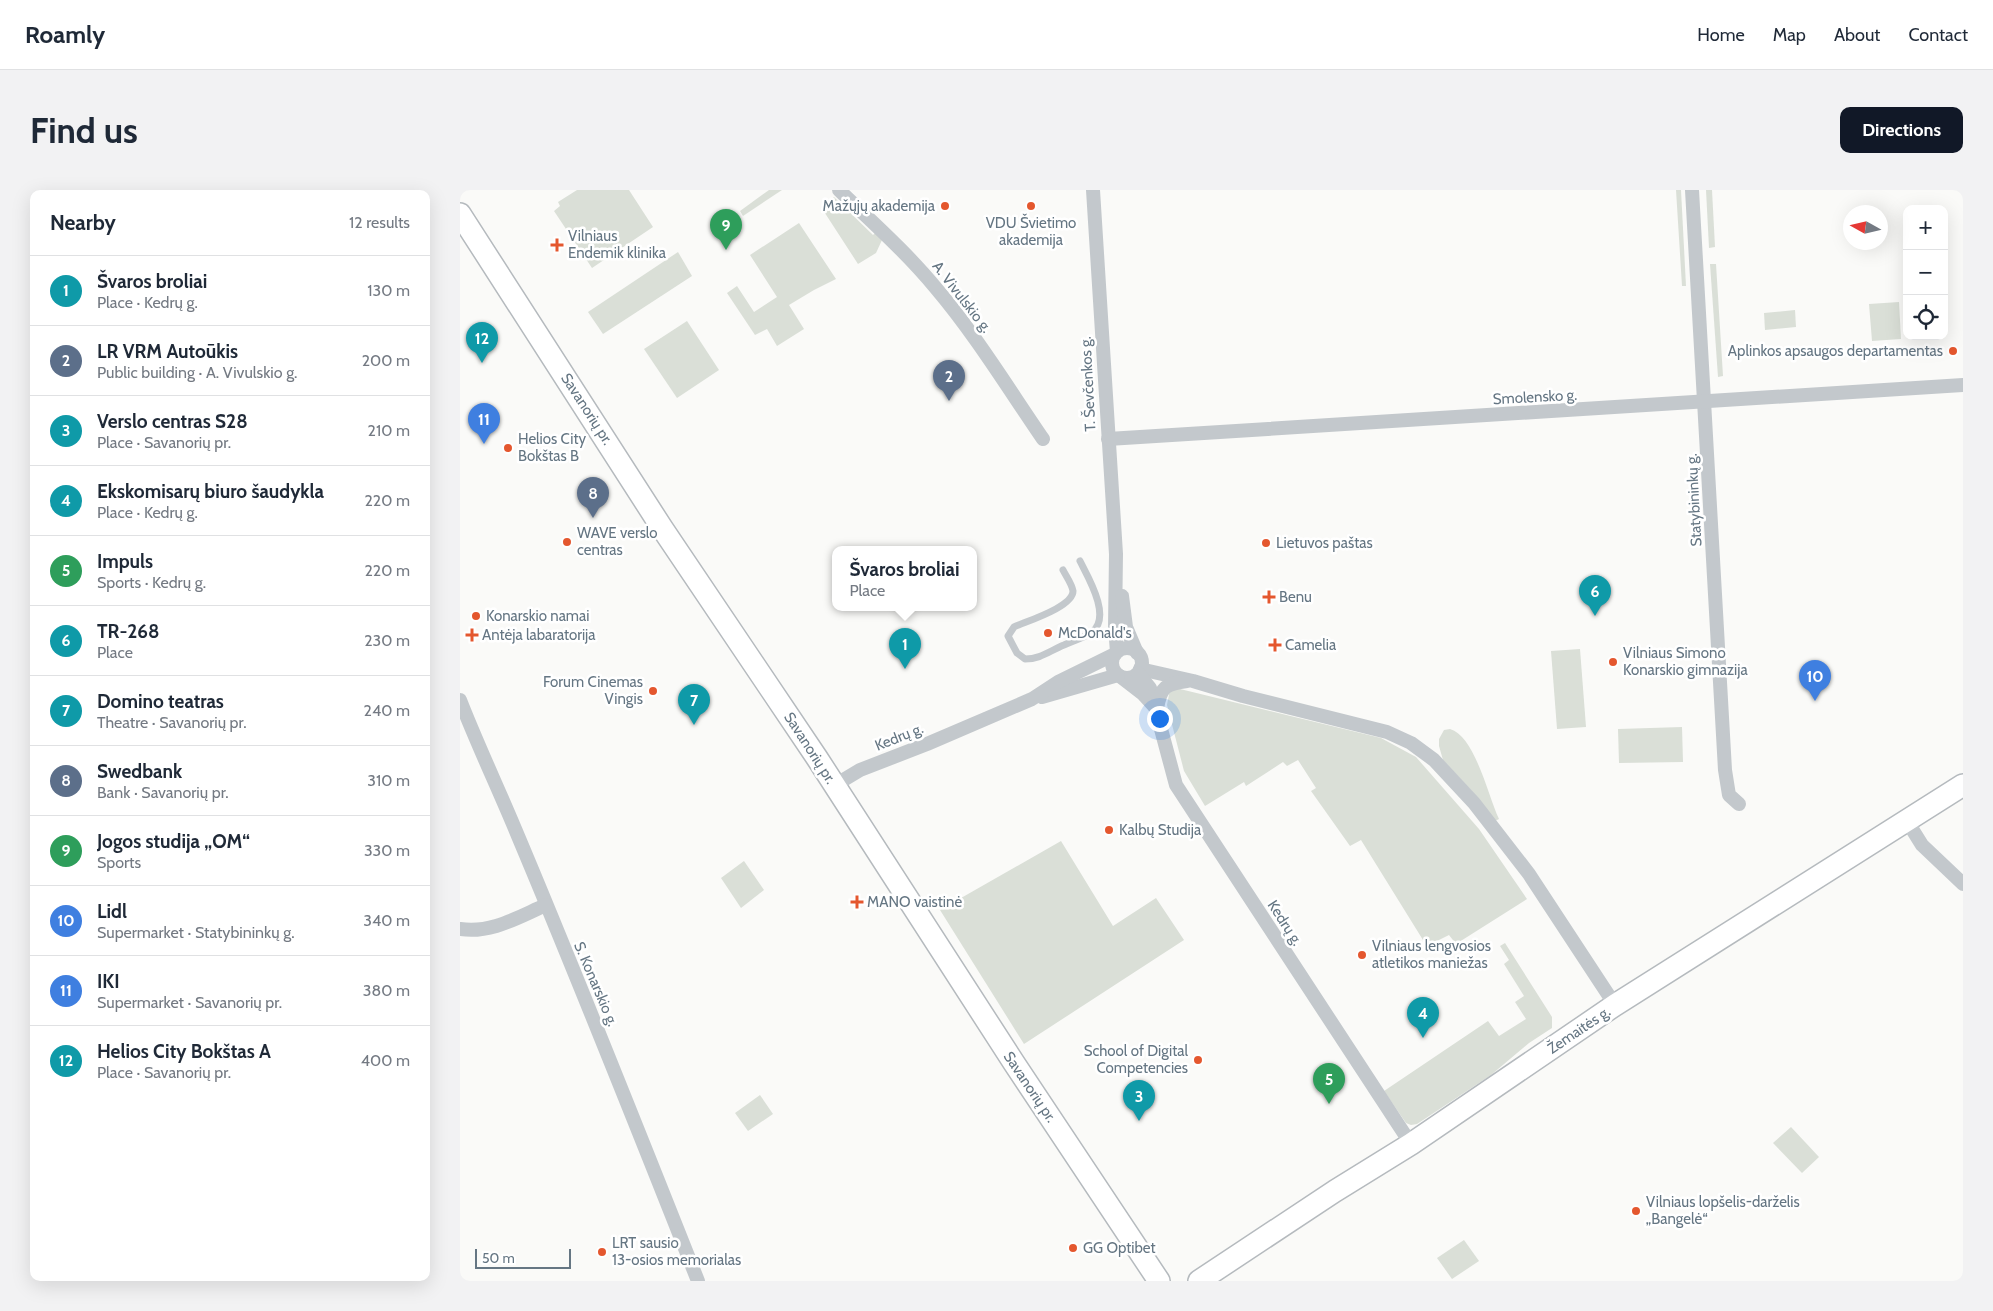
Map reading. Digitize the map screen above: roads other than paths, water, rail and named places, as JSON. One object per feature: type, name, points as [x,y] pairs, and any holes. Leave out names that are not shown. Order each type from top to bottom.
[{"type":"main road","name":"Savanorių pr.","points":[[460,214],[662,528],[835,785],[1019,1070],[1159,1281]]},
{"type":"main road","name":"Žemaitės g.","points":[[1199,1281],[1330,1194],[1411,1144],[1615,1005],[1963,785]]},
{"type":"street","name":"A. Vivulskio g.","points":[[839,190],[915,264],[936,288],[982,350],[1043,439]]},
{"type":"street","name":"T. Ševčenkos g.","points":[[1093,190],[1117,576],[1116,653]]},
{"type":"street","name":"Statybininkų g.","points":[[1692,190],[1725,770],[1729,795],[1739,804]]},
{"type":"street","name":"Smolensko g.","points":[[1108,439],[1704,403],[1963,385]]},
{"type":"street","name":"T. Ševčenkos g.","points":[[1117,576],[1126,627],[1138,663]]},
{"type":"street","points":[[1157,709],[1112,667],[1112,660],[1116,653],[1126,648],[1138,663],[1231,692],[1387,732],[1412,743],[1434,760],[1474,803],[1529,874],[1615,1005]]},
{"type":"street","name":"Kedrų g.","points":[[1032,699],[1058,682],[1116,653]]},
{"type":"street","name":"Kedrų g.","points":[[1138,663],[1150,688],[1157,709],[1176,785],[1411,1144]]},
{"type":"street","points":[[1120,676],[1131,677],[1138,663]]},
{"type":"street","name":"Kedrų g.","points":[[835,785],[860,770],[920,747],[1032,699],[1120,676]]},
{"type":"street","points":[[1157,709],[1160,694],[1166,686],[1193,681]]},
{"type":"street","name":"S. Konarskio g.","points":[[460,700],[626,1099],[698,1281]]},
{"type":"street","points":[[1906,821],[1922,845],[1963,884]]},
{"type":"street","points":[[460,929],[470,931],[491,929],[546,904]]},
{"type":"lane","points":[[1063,570],[1073,592],[1071,598],[1064,605],[1014,626],[1010,631],[1008,636],[1016,653],[1024,659],[1036,659],[1095,629],[1099,618],[1098,602],[1094,588],[1080,561]]},
{"type":"place","name":"Mažųjų akademija","points":[[945,206]]},
{"type":"place","name":"VDU Švietimo akademija","points":[[1031,206]]},
{"type":"place","name":"Vilniaus Endemik klinika","points":[[557,245]]},
{"type":"place","name":"Jogos studija „OM“","points":[[726,250]]},
{"type":"place","name":"Aplinkos apsaugos departamentas","points":[[1953,351]]},
{"type":"place","name":"Helios City Bokštas A","points":[[482,363]]},
{"type":"place","name":"LR VRM Autoūkis","points":[[949,401]]},
{"type":"place","name":"IKI","points":[[484,444]]},
{"type":"place","name":"Helios City Bokštas B","points":[[508,448]]},
{"type":"place","name":"Swedbank","points":[[593,518]]},
{"type":"place","name":"WAVE verslo centras","points":[[567,542]]},
{"type":"place","name":"Lietuvos paštas","points":[[1266,543]]},
{"type":"place","name":"Benu","points":[[1269,597]]},
{"type":"place","name":"Konarskio namai","points":[[476,616]]},
{"type":"place","name":"TR-268","points":[[1595,616]]},
{"type":"place","name":"McDonald's","points":[[1048,633]]},
{"type":"place","name":"Antėja labaratorija","points":[[472,635]]},
{"type":"place","name":"Camelia","points":[[1275,645]]},
{"type":"place","name":"Vilniaus Simono Konarskio gimnazija","points":[[1613,662]]},
{"type":"place","name":"Švaros broliai","points":[[905,669]]},
{"type":"place","name":"Forum Cinemas Vingis","points":[[653,691]]},
{"type":"place","name":"Lidl","points":[[1815,701]]},
{"type":"place","name":"Domino teatras","points":[[694,725]]},
{"type":"place","name":"Kalbų Studija","points":[[1109,830]]},
{"type":"place","name":"MANO vaistinė","points":[[857,902]]},
{"type":"place","name":"Vilniaus lengvosios atletikos maniežas","points":[[1362,955]]},
{"type":"place","name":"Ekskomisarų biuro šaudykla","points":[[1423,1038]]},
{"type":"place","name":"School of Digital Competencies","points":[[1198,1060]]},
{"type":"place","name":"Impuls","points":[[1329,1104]]},
{"type":"place","name":"Verslo centras S28","points":[[1139,1121]]},
{"type":"place","name":"Vilniaus lopšelis-darželis „Bangelė“","points":[[1636,1211]]},
{"type":"place","name":"GG Optibet","points":[[1073,1248]]},
{"type":"place","name":"LRT sausio 13-osios memorialas","points":[[602,1252]]}]
